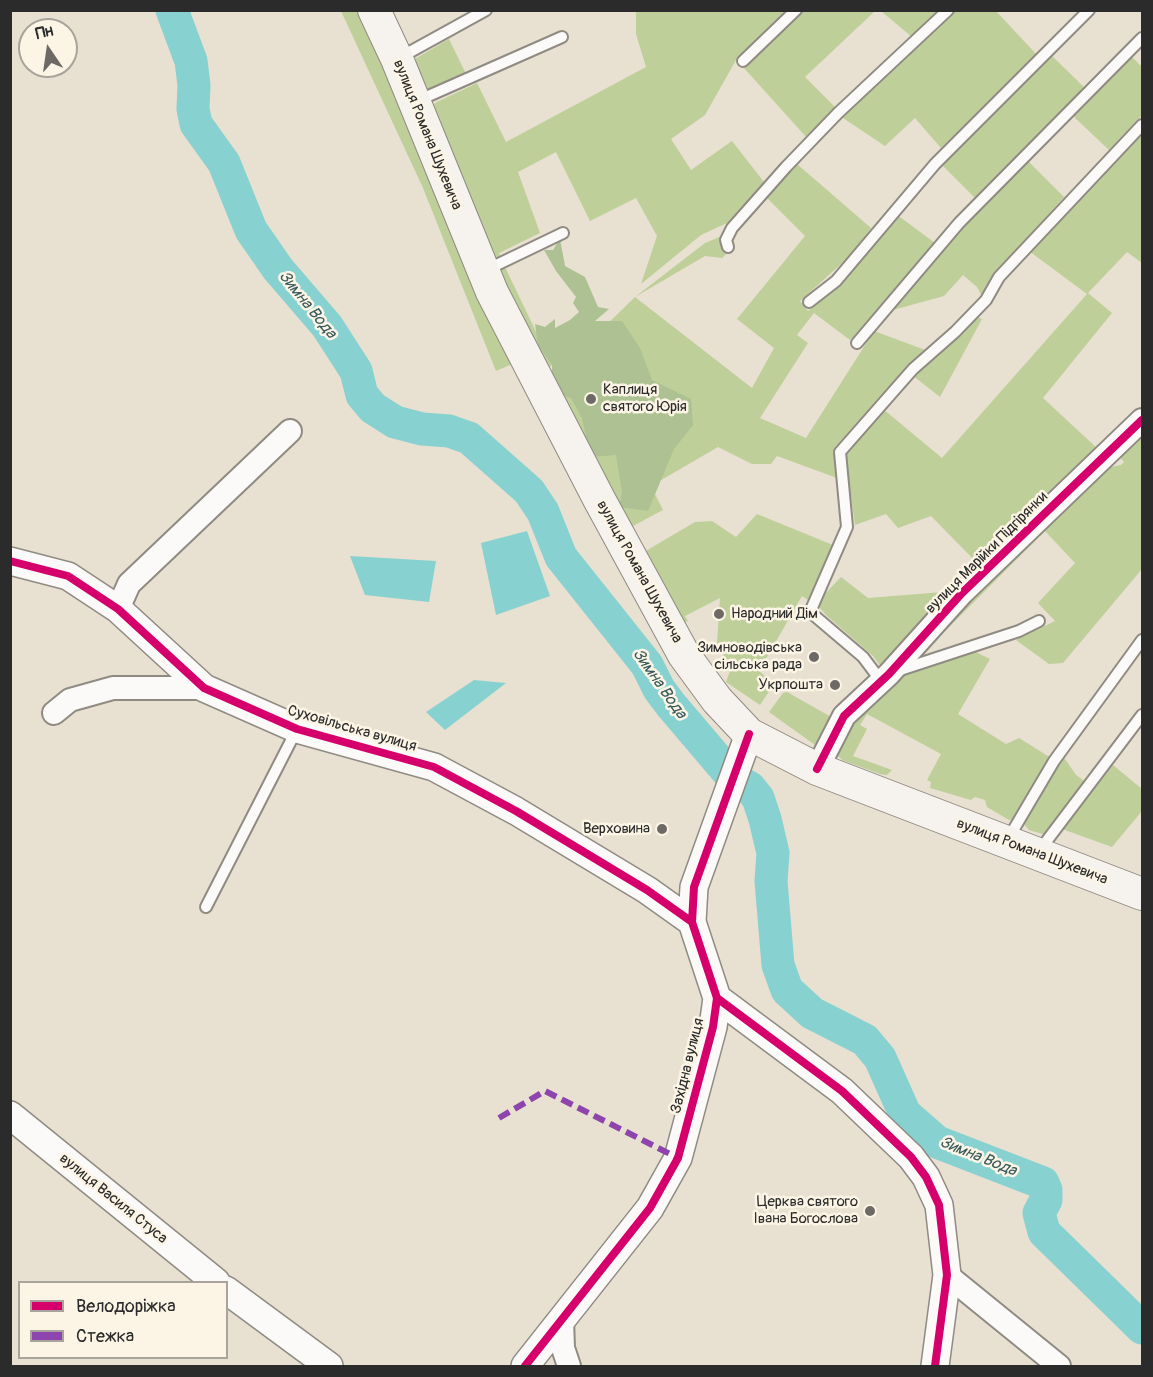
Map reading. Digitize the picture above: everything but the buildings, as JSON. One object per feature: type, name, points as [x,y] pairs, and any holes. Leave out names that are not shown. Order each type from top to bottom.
[{"type":"main road","name":"вулиця Романа Шухевича","points":[[374,10],[397,59],[492,292],[599,499],[684,655],[717,700],[745,748],[817,769],[1143,894]]},
{"type":"street","name":"вулиця Марійки Підгірянки","points":[[817,769],[844,716],[885,677],[962,593],[1143,420]]},
{"type":"street","points":[[118,609],[129,584],[290,431]]},
{"type":"street","name":"Суховільська вулиця","points":[[10,561],[68,576],[118,609],[204,688],[297,729],[434,767],[526,818],[647,890],[692,922]]},
{"type":"street","points":[[54,713],[70,700],[113,688],[204,688]]},
{"type":"street","name":"Західна вулиця","points":[[525,1366],[650,1208],[678,1158],[713,1027],[717,998],[692,922],[694,887],[745,748]]},
{"type":"street","points":[[717,998],[842,1091],[911,1157],[927,1177],[939,1205],[947,1275],[935,1366]]},
{"type":"street","name":"вулиця Василя Стуса","points":[[10,1115],[215,1281]]},
{"type":"street","points":[[947,1275],[1059,1366]]},
{"type":"street","points":[[228,1291],[329,1366]]},
{"type":"street","points":[[562,1320],[563,1348],[569,1366]]},
{"type":"lane","points":[[397,59],[486,10]]},
{"type":"lane","points":[[743,61],[796,10]]},
{"type":"lane","points":[[728,247],[726,240],[732,228],[786,167],[838,113],[948,10]]},
{"type":"lane","points":[[809,302],[837,281],[935,164],[1089,10]]},
{"type":"lane","points":[[414,103],[562,37]]},
{"type":"lane","points":[[857,343],[959,223],[1143,38]]},
{"type":"lane","points":[[1039,621],[1019,631],[885,677],[810,612],[847,527],[840,452],[913,369],[955,332],[986,300],[999,277],[1143,125]]},
{"type":"lane","points":[[483,271],[562,233]]},
{"type":"lane","points":[[1006,842],[1054,761],[1143,640]]},
{"type":"lane","points":[[1037,854],[1143,715]]},
{"type":"lane","points":[[206,908],[297,729]]},
{"type":"green space","points":[[341,11],[359,11],[512,364],[496,371],[423,188]]},
{"type":"green space","points":[[636,11],[789,11],[736,60],[705,115],[671,139],[691,170],[732,141],[764,182],[727,223],[701,235],[641,284],[657,236],[636,198],[590,221],[556,152],[518,172],[540,233],[499,253],[501,257],[494,258],[433,107],[435,103],[477,83],[506,142],[646,67],[636,34]]},
{"type":"green space","points":[[803,11],[875,11],[805,77],[836,108],[807,138],[744,68]]},
{"type":"green space","points":[[881,11],[940,11],[912,37]]},
{"type":"green space","points":[[955,11],[996,11],[1037,55],[941,148],[915,118],[885,146],[840,116]]},
{"type":"green space","points":[[449,39],[467,76],[427,90],[424,88],[414,63],[415,59]]},
{"type":"green space","points":[[1051,55],[1085,88],[975,198],[940,163]]},
{"type":"green space","points":[[1132,57],[1142,67],[1142,115],[1109,150],[1073,116]]},
{"type":"green space","points":[[1142,133],[1142,263],[1127,252],[1088,293],[1112,313],[1043,398],[1099,450],[980,566],[931,516],[898,528],[886,514],[855,525],[845,454],[883,409],[942,458],[1087,294],[1029,251]]},
{"type":"green space","points":[[1028,161],[1064,197],[994,276],[982,296],[977,287],[963,275],[944,296],[893,310],[965,225]]},
{"type":"green space","points":[[797,164],[871,228],[851,255],[800,301],[808,311],[840,284],[896,214],[935,243],[850,340],[814,313],[797,335],[808,343],[760,418],[806,438],[874,331],[928,351],[908,365],[835,447],[837,478],[777,456],[771,464],[752,464],[718,447],[651,486],[663,510],[631,527],[553,377],[635,297],[752,388],[774,348],[737,319],[805,236],[767,198]]},
{"type":"green space","points":[[724,235],[721,242],[727,253],[722,258],[705,256],[635,297],[705,243]]},
{"type":"green space","points":[[560,239],[565,266],[585,277],[598,307],[609,309],[595,321],[622,321],[640,348],[652,380],[691,399],[693,425],[674,449],[648,511],[619,507],[622,492],[616,455],[590,457],[582,418],[571,398],[552,392],[552,365],[538,345],[535,324],[545,327],[555,319],[555,328],[579,312],[573,303],[576,297],[556,271],[544,250],[553,250]]},
{"type":"green space","points":[[504,265],[552,365],[548,369],[499,270]]},
{"type":"green space","points":[[975,316],[982,319],[940,397],[912,375]]},
{"type":"green space","points":[[1142,429],[1142,569],[1063,663],[1049,664],[1016,640],[1055,621],[1038,603],[1075,563],[1045,531],[934,642],[927,642],[1104,468],[1121,465],[1124,462],[1117,454]]},
{"type":"green space","points":[[757,514],[833,545],[808,600],[802,596],[759,671],[774,684],[760,705],[726,682],[731,668],[717,643],[720,598],[685,616],[688,621],[682,624],[644,552],[695,522],[712,521],[736,537]]},
{"type":"green space","points":[[841,577],[868,598],[956,591],[882,668],[873,656],[819,607],[819,600]]},
{"type":"green space","points":[[976,652],[990,659],[958,714],[1006,744],[1019,738],[1051,758],[1014,819],[1009,820],[987,807],[985,800],[975,797],[971,800],[930,788],[931,782],[927,780],[941,754],[867,714],[860,725],[867,729],[853,756],[892,770],[887,775],[880,774],[842,760],[838,756],[838,751],[854,719],[878,692],[905,674]]},
{"type":"green space","points":[[787,692],[833,718],[815,745],[769,712],[783,693]]},
{"type":"green space","points":[[1063,756],[1076,775],[1086,782],[1046,835],[1029,830],[1023,823]]},
{"type":"green space","points":[[1113,765],[1142,789],[1142,811],[1112,847],[1062,829]]},
{"type":"water","points":[[527,531],[550,596],[496,615],[481,543]]},
{"type":"water","points":[[350,556],[436,561],[429,602],[365,595]]},
{"type":"water","points":[[474,680],[506,683],[445,730],[426,712]]},
{"type":"waterway","name":"Зимна Вода","points":[[172,10],[191,61],[194,85],[193,109],[196,124],[224,163],[251,230],[278,269],[327,326],[356,371],[362,395],[373,408],[395,422],[422,429],[449,431],[469,438],[529,491],[543,512],[561,557],[647,665],[659,689],[733,778],[750,788],[758,798],[773,853],[771,881],[778,965],[787,990],[812,1013],[865,1040],[880,1058],[905,1114],[937,1142],[1043,1183],[1046,1200],[1039,1213],[1044,1232],[1142,1328]]},
{"type":"marked path","points":[[499,1118],[545,1091],[678,1158]]},
{"type":"cycle path","points":[[817,769],[844,716],[889,674],[962,593],[1142,420]]},
{"type":"cycle path","points":[[10,561],[68,576],[118,609],[204,688],[297,729],[434,767],[516,811],[647,890],[692,922]]},
{"type":"cycle path","points":[[525,1366],[650,1208],[678,1158],[713,1027],[717,998],[692,922],[694,887],[749,734]]},
{"type":"cycle path","points":[[717,998],[842,1091],[911,1157],[926,1177],[939,1205],[947,1275],[935,1366]]},
{"type":"place","name":"Каплиця святого Юрія","points":[[591,399]]},
{"type":"place","name":"Народний Дім","points":[[719,614]]},
{"type":"place","name":"Зимноводівська сільська рада","points":[[814,657]]},
{"type":"place","name":"Укрпошта","points":[[835,685]]},
{"type":"place","name":"Верховина","points":[[662,829]]},
{"type":"place","name":"Церква святого Івана Богослова","points":[[870,1211]]}]
